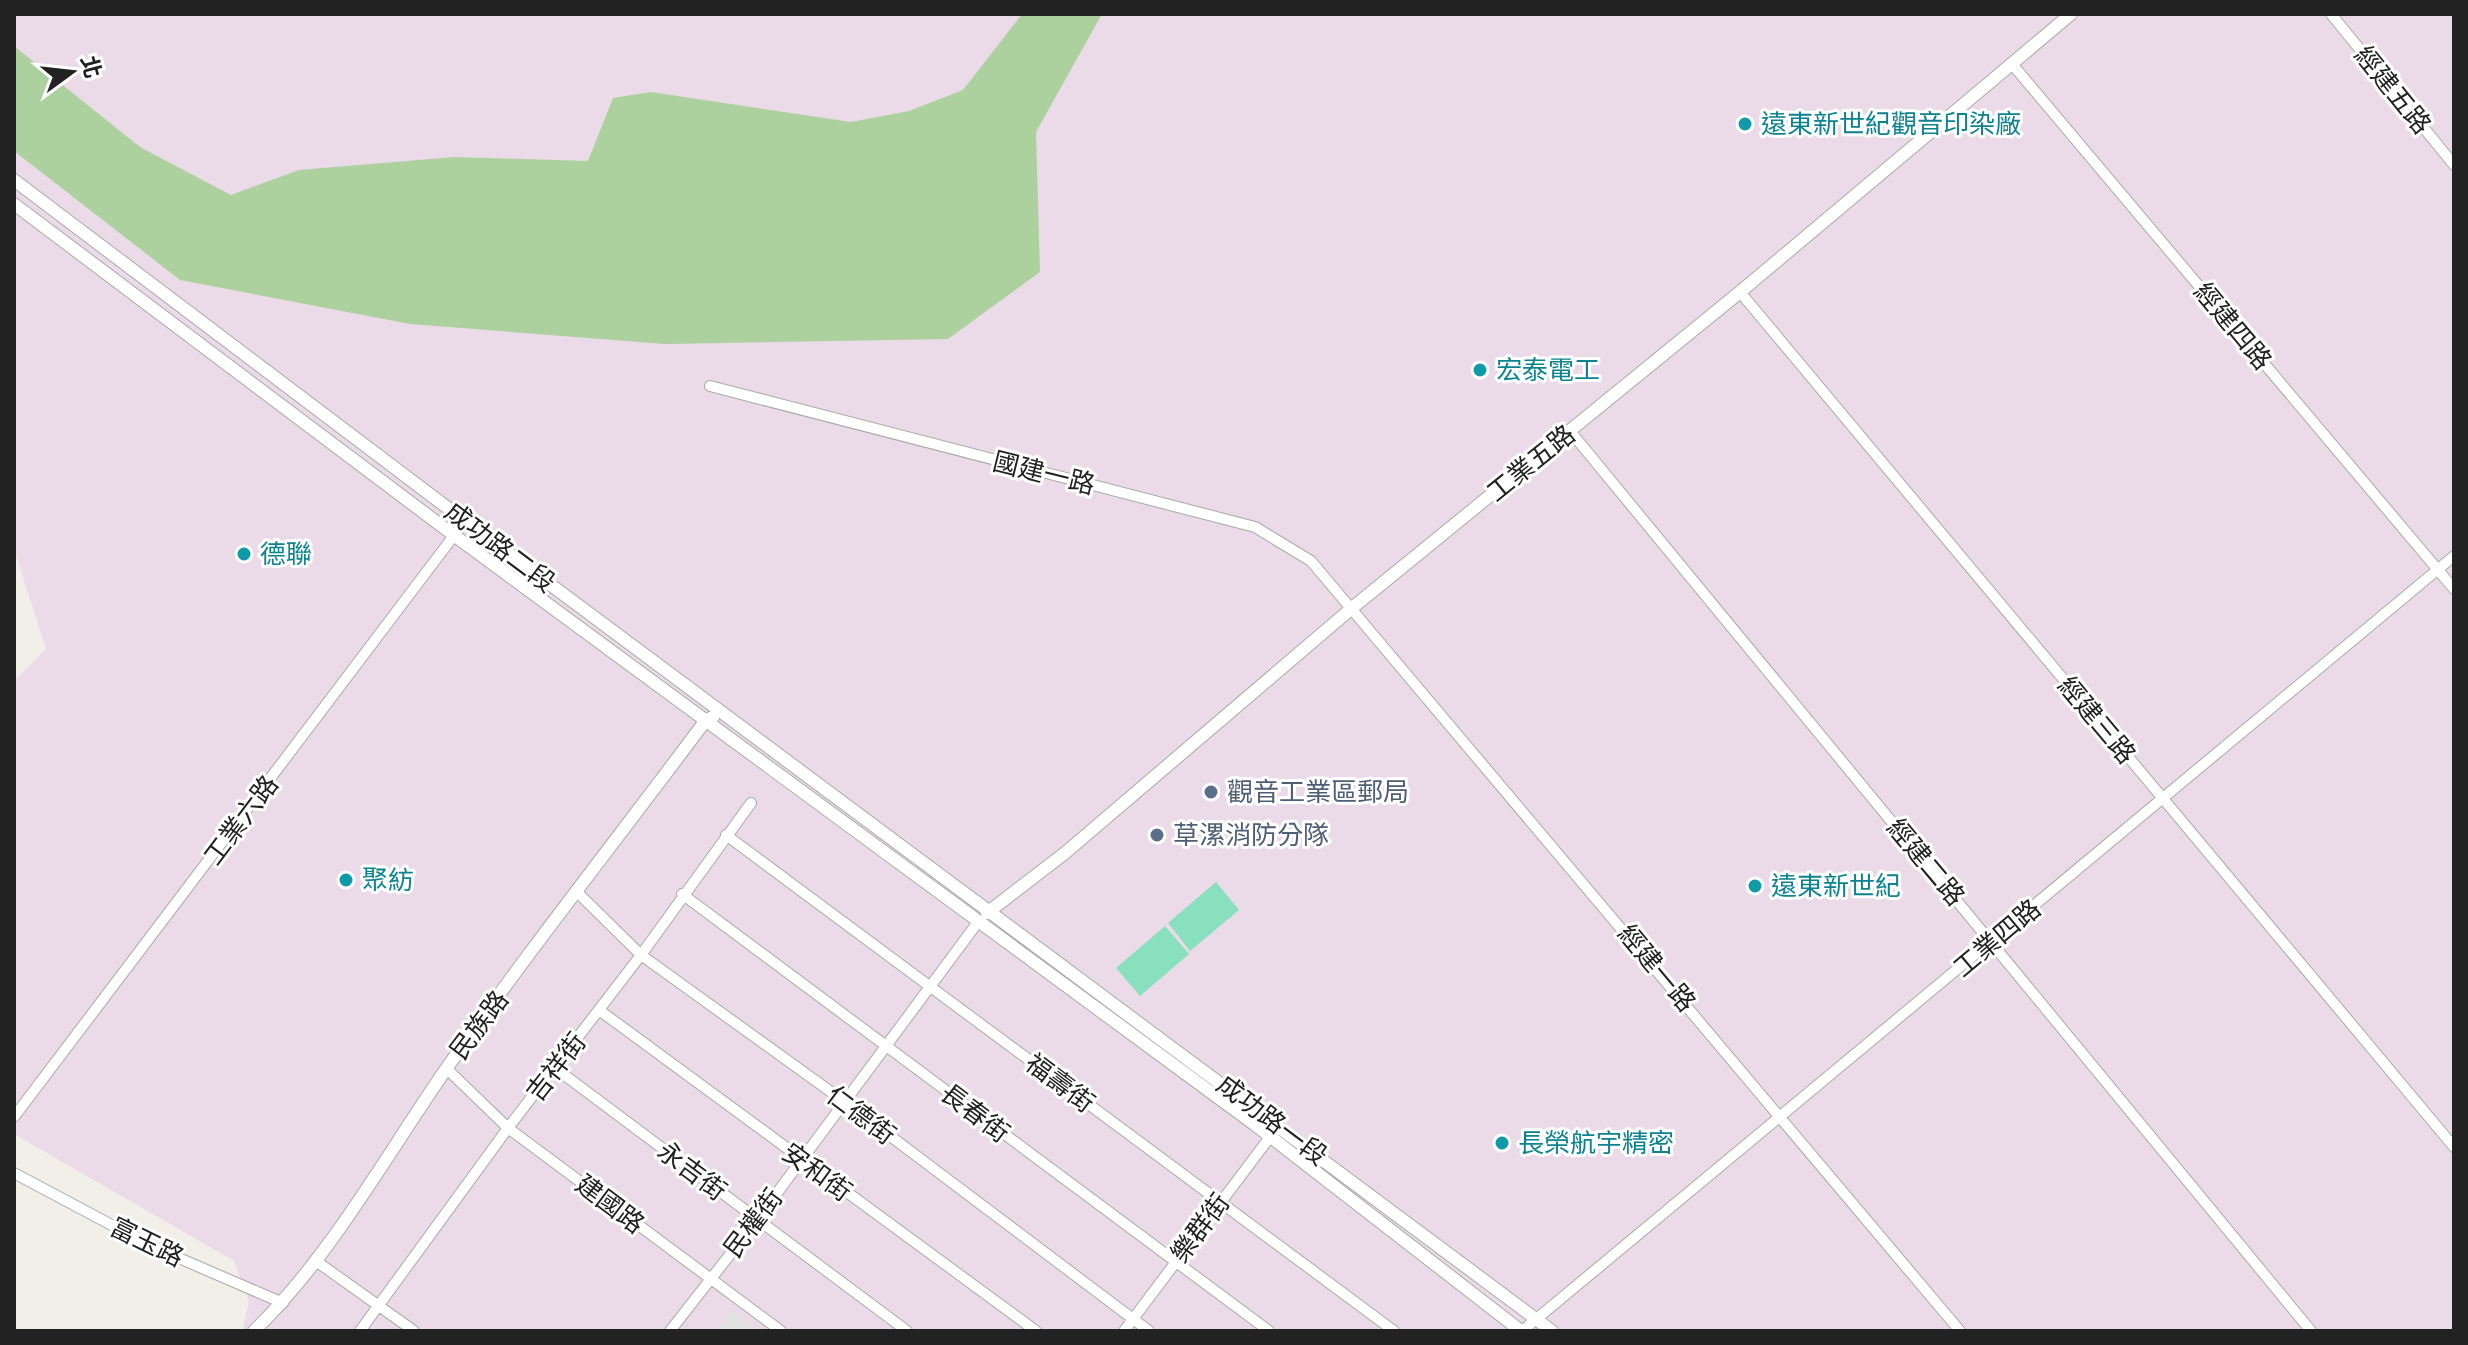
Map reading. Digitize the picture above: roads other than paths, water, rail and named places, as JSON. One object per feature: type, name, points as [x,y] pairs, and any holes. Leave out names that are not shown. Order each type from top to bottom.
[{"type":"street","name":"工業五路","points":[[978,922],[1065,853],[1352,608],[1740,292],[2071,14]]},
{"type":"street","name":"經建五路","points":[[2331,14],[2454,165]]},
{"type":"street","name":"經建四路","points":[[2012,64],[2454,589]]},
{"type":"street","name":"成功路二段","points":[[14,180],[465,521],[990,910]]},
{"type":"street","name":"成功路二段","points":[[14,204],[455,536],[978,922]]},
{"type":"street","name":"經建三路","points":[[1740,292],[2454,1147]]},
{"type":"street","name":"國建一路","points":[[710,386],[1255,527],[1311,561],[1352,608]]},
{"type":"street","name":"經建二路","points":[[1570,431],[2311,1331]]},
{"type":"street","name":"工業六路","points":[[14,1117],[465,521]]},
{"type":"street","name":"工業四路","points":[[1521,1331],[1783,1117],[2454,556]]},
{"type":"street","name":"經建一路","points":[[1352,608],[1960,1331]]},
{"type":"street","points":[[706,720],[723,711]]},
{"type":"street","name":"民族路","points":[[254,1331],[283,1303],[316,1261],[447,1069],[706,720]]},
{"type":"street","name":"吉祥街","points":[[360,1331],[751,803]]},
{"type":"street","name":"福壽街","points":[[726,835],[1394,1331]]},
{"type":"street","name":"仁德街","points":[[578,893],[641,955],[845,1102],[1149,1331]]},
{"type":"street","name":"長春街","points":[[682,894],[1269,1331]]},
{"type":"street","name":"成功路一段","points":[[990,910],[1552,1331]]},
{"type":"street","name":"成功路一段","points":[[978,922],[1270,1137],[1521,1331]]},
{"type":"street","name":"民權街","points":[[670,1331],[757,1220],[978,922]]},
{"type":"street","name":"安和街","points":[[599,1010],[1036,1331]]},
{"type":"street","name":"永吉街","points":[[555,1068],[907,1331]]},
{"type":"street","name":"建國路","points":[[447,1069],[508,1128],[781,1331]]},
{"type":"street","name":"樂群街","points":[[1124,1331],[1279,1125]]},
{"type":"street","name":"富玉路","points":[[14,1173],[151,1246],[283,1303]]},
{"type":"street","points":[[316,1261],[414,1331]]},
{"type":"place","name":"遠東新世紀觀音印染廠","points":[[1745,124]]},
{"type":"place","name":"宏泰電工","points":[[1480,370]]},
{"type":"place","name":"德聯","points":[[244,554]]},
{"type":"place","name":"觀音工業區郵局","points":[[1211,792]]},
{"type":"place","name":"草漯消防分隊","points":[[1157,835]]},
{"type":"place","name":"聚紡","points":[[346,880]]},
{"type":"place","name":"遠東新世紀","points":[[1755,886]]},
{"type":"place","name":"長榮航宇精密","points":[[1502,1143]]}]
